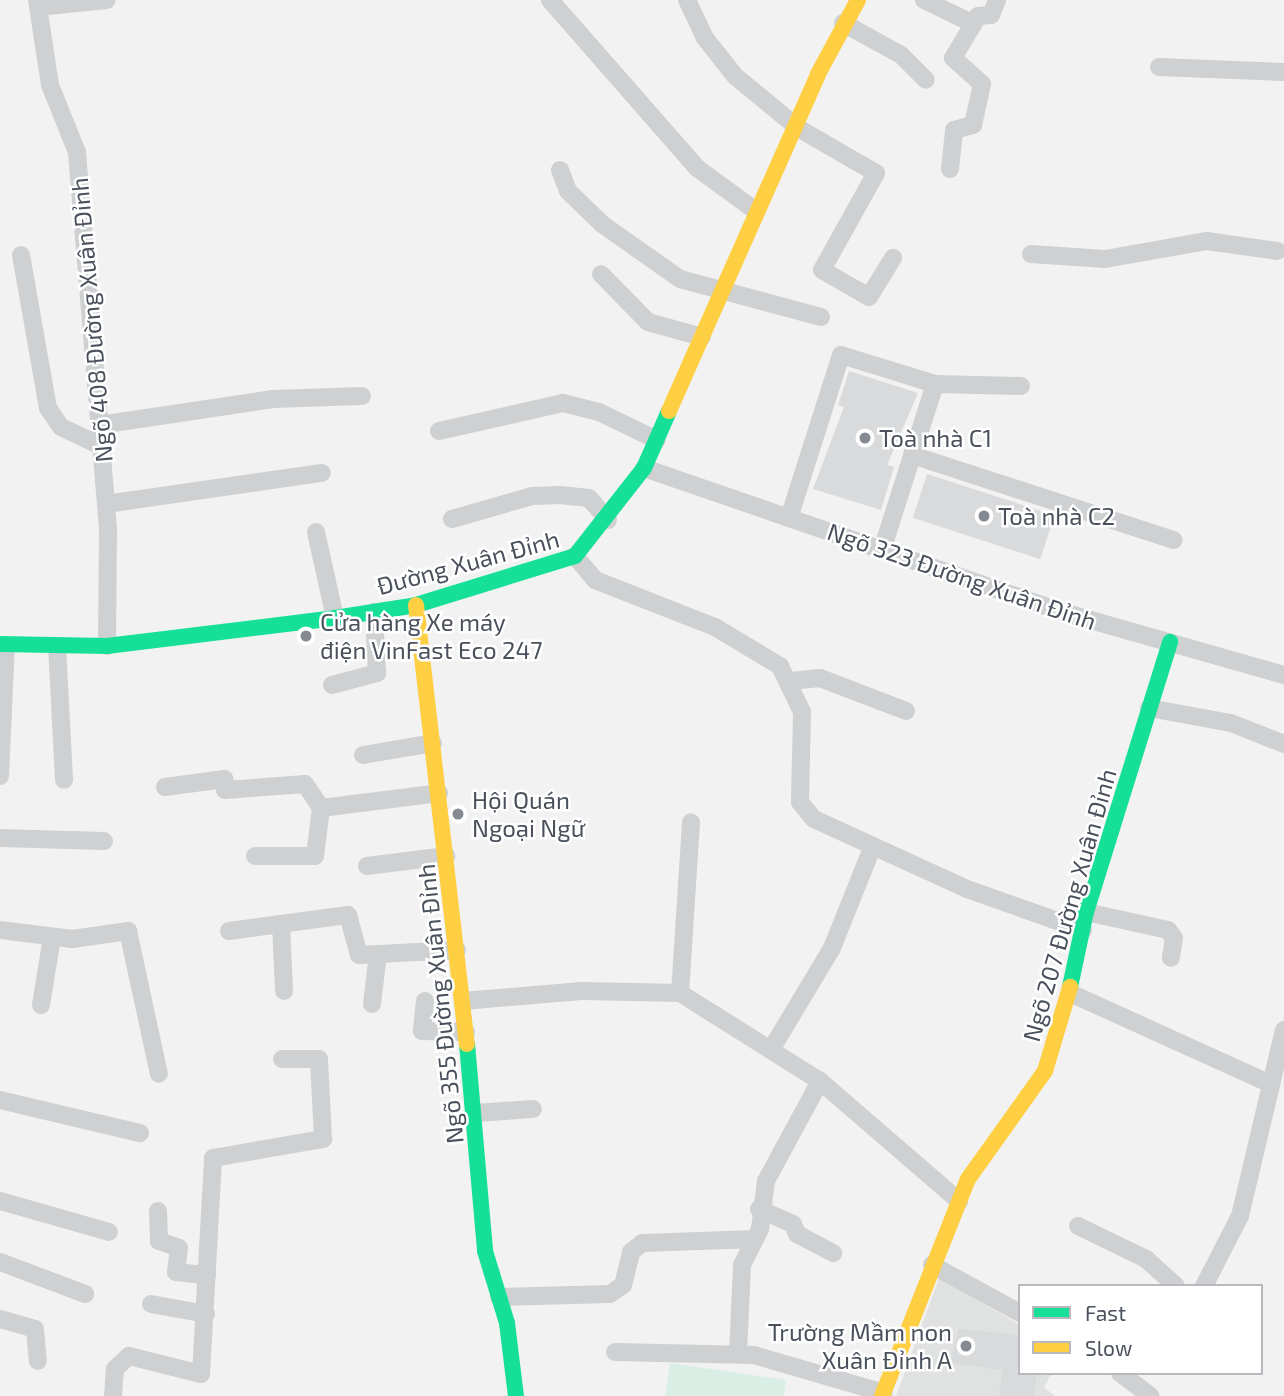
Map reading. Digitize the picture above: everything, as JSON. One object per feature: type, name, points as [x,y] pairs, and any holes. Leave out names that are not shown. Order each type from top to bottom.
[{"type":"street","points":[[38,4],[107,0]]},
{"type":"street","points":[[687,0],[705,38],[735,76],[798,128],[876,173],[822,270],[869,297],[893,258]]},
{"type":"street","name":"Đường Xuân Đỉnh","points":[[3,645],[107,646],[374,612],[416,605],[575,556],[608,520],[644,468],[757,211],[798,128],[843,23],[858,0]]},
{"type":"street","points":[[924,0],[974,24]]},
{"type":"street","points":[[950,169],[954,130],[973,125],[982,84],[953,58],[978,16],[991,15],[997,0]]},
{"type":"street","points":[[557,2],[697,168],[757,211]]},
{"type":"street","name":"Ngõ 408 Đường Xuân Đỉnh","points":[[38,4],[50,85],[77,152],[106,504],[107,646]]},
{"type":"street","points":[[843,23],[901,55],[926,80]]},
{"type":"street","points":[[1159,67],[1284,72]]},
{"type":"street","points":[[561,170],[568,191],[601,224],[680,279],[821,317]]},
{"type":"street","points":[[1031,254],[1105,259],[1207,241],[1277,251]]},
{"type":"street","points":[[21,255],[48,408],[61,427],[101,446]]},
{"type":"street","points":[[601,274],[648,322],[702,337]]},
{"type":"street","points":[[789,518],[841,355],[935,384],[1021,386]]},
{"type":"street","points":[[882,550],[935,384]]},
{"type":"street","points":[[99,425],[273,399],[362,396]]},
{"type":"street","points":[[439,431],[563,403],[599,412],[657,440]]},
{"type":"street","points":[[912,455],[1174,540]]},
{"type":"street","name":"Ngõ 323 Đường Xuân Đỉnh","points":[[644,468],[882,550],[1170,642],[1284,675]]},
{"type":"street","points":[[106,504],[322,473]]},
{"type":"street","points":[[452,519],[532,496],[560,495],[589,498],[608,520]]},
{"type":"street","points":[[316,532],[335,618]]},
{"type":"street","points":[[575,556],[595,580],[715,627],[765,654],[791,681],[802,712],[802,808],[872,848],[1085,921],[1168,930],[1174,938],[1171,958]]},
{"type":"street","name":"Ngõ 355 Đường Xuân Đỉnh","points":[[416,605],[475,1112],[485,1251],[499,1297],[516,1396]]},
{"type":"street","points":[[332,685],[377,673],[374,612]]},
{"type":"street","name":"Ngõ 207 Đường Xuân Đỉnh","points":[[883,1394],[968,1179],[1045,1071],[1070,993],[1085,921],[1170,642]]},
{"type":"street","points":[[0,776],[3,645]]},
{"type":"street","points":[[57,646],[64,780]]},
{"type":"street","points":[[791,681],[820,678],[906,711]]},
{"type":"street","points":[[1149,708],[1231,723],[1284,744]]},
{"type":"street","points":[[363,755],[433,743]]},
{"type":"street","points":[[164,787],[224,779],[225,790],[305,784],[321,808],[315,856],[255,856]]},
{"type":"street","points":[[321,808],[439,793]]},
{"type":"street","points":[[680,993],[691,822]]},
{"type":"street","points":[[0,838],[104,841]]},
{"type":"street","points":[[772,1048],[832,948],[872,848]]},
{"type":"street","points":[[367,866],[446,856]]},
{"type":"street","points":[[229,931],[348,915],[359,955],[457,950]]},
{"type":"street","points":[[281,924],[284,992]]},
{"type":"street","points":[[0,929],[52,937],[128,931],[159,1074]]},
{"type":"street","points":[[41,1005],[52,937]]},
{"type":"street","points":[[372,1004],[378,954]]},
{"type":"street","points":[[463,1001],[582,991],[680,993],[772,1048],[820,1081],[959,1201]]},
{"type":"street","points":[[1070,993],[1268,1083]]},
{"type":"street","points":[[425,1001],[422,1031],[466,1032]]},
{"type":"street","points":[[1205,1284],[1240,1216],[1268,1083],[1284,1030]]},
{"type":"street","points":[[113,1396],[116,1369],[130,1356],[201,1374],[213,1158],[323,1139],[319,1059],[282,1059]]},
{"type":"street","points":[[737,1354],[742,1265],[755,1239],[766,1181],[820,1081]]},
{"type":"street","points":[[0,1100],[140,1133]]},
{"type":"street","points":[[475,1112],[533,1109]]},
{"type":"street","points":[[0,1201],[109,1232]]},
{"type":"street","points":[[759,1209],[793,1224],[797,1234],[833,1253]]},
{"type":"street","points":[[159,1211],[159,1241],[178,1248],[176,1272],[207,1275]]},
{"type":"street","points":[[1078,1226],[1146,1259],[1174,1284]]},
{"type":"street","points":[[499,1297],[610,1294],[623,1285],[631,1252],[642,1243],[755,1239]]},
{"type":"street","points":[[0,1262],[85,1294]]},
{"type":"street","points":[[932,1265],[1018,1312]]},
{"type":"street","points":[[151,1304],[206,1314]]},
{"type":"street","points":[[0,1319],[35,1329],[38,1361]]},
{"type":"street","points":[[615,1352],[737,1354],[834,1374],[883,1394]]},
{"type":"street","points":[[1124,1375],[1144,1385]]},
{"type":"shaded area","name":"Trường Mầm non Xuân Đỉnh A","points":[[939,1278],[1018,1324],[1018,1375],[1051,1375],[1044,1387],[1055,1396],[896,1396]]},
{"type":"green space","points":[[670,1363],[786,1380],[784,1396],[665,1396]]},
{"type":"building","name":"Toà nhà C1","points":[[849,371],[918,393],[887,465],[894,467],[881,510],[813,489],[844,407],[838,405]]},
{"type":"building","name":"Toà nhà C2","points":[[927,474],[1054,515],[1040,559],[913,518]]},
{"type":"building","points":[[959,1329],[1018,1335],[1018,1375],[1037,1375],[1034,1396],[999,1396],[1003,1370],[949,1363]]},
{"type":"traffic: fast","points":[[0,644],[107,646],[335,618],[416,605],[575,556],[644,468],[669,411]]},
{"type":"traffic: fast","points":[[1070,987],[1086,912],[1170,642]]},
{"type":"traffic: fast","points":[[467,1044],[485,1251],[507,1323],[516,1396]]},
{"type":"traffic: slow","points":[[669,411],[818,74],[858,0]]},
{"type":"traffic: slow","points":[[416,605],[467,1044]]},
{"type":"traffic: slow","points":[[882,1396],[968,1179],[1045,1071],[1070,987]]},
{"type":"place","name":"Toà nhà C1","points":[[865,438]]},
{"type":"place","name":"Toà nhà C2","points":[[984,516]]},
{"type":"place","name":"Cửa hàng Xe máy điện VinFast Eco 247","points":[[306,636]]},
{"type":"place","name":"Hội Quán Ngoại Ngữ","points":[[458,814]]},
{"type":"place","name":"Trường Mầm non Xuân Đỉnh A","points":[[966,1346]]}]
